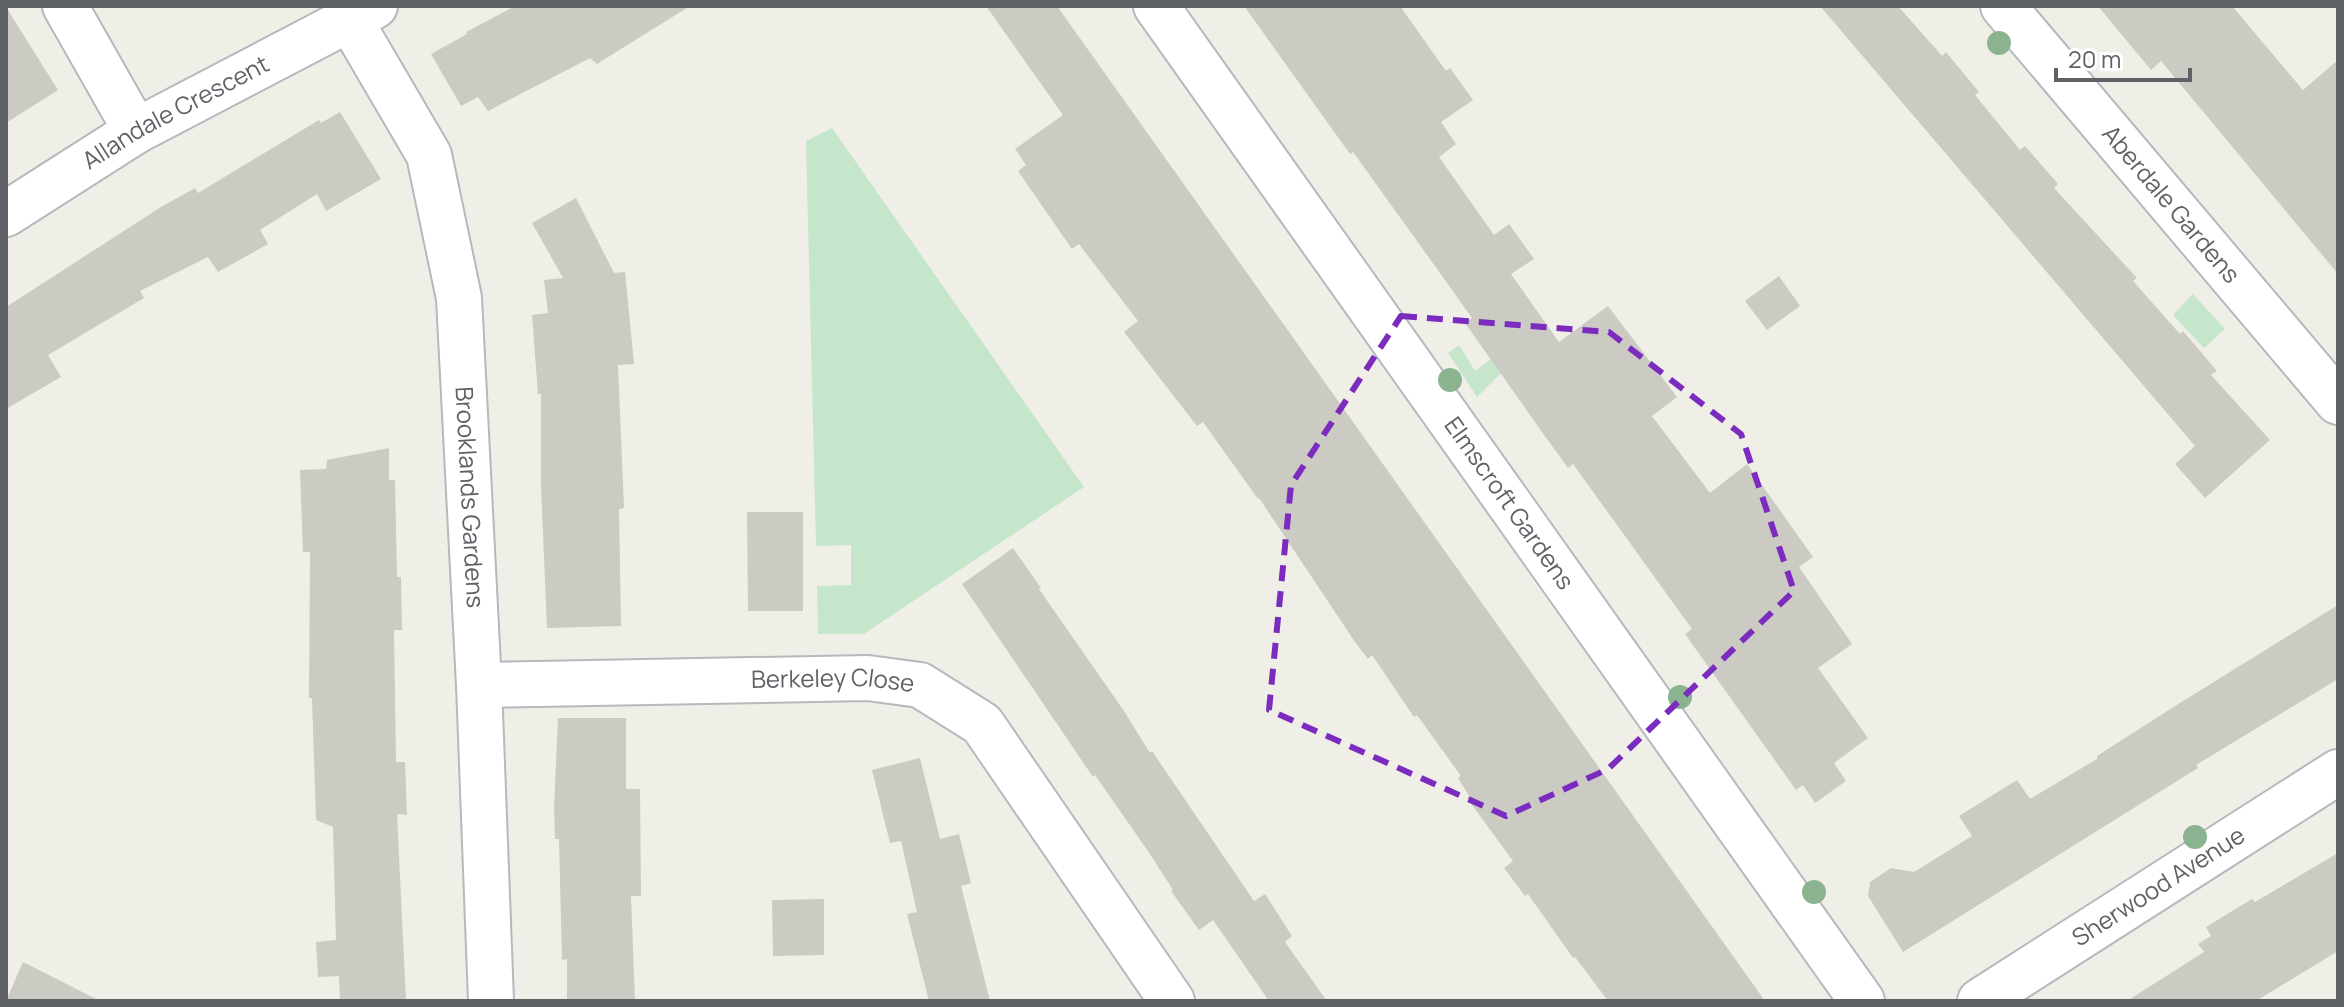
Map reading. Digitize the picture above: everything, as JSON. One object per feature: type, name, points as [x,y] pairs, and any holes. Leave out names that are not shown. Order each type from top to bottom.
[{"type":"street","points":[[65,6],[136,131]]},
{"type":"street","name":"Elmscroft Gardens","points":[[1156,6],[1862,1001]]},
{"type":"street","name":"Aberdale Gardens","points":[[2003,6],[2338,402]]},
{"type":"street","name":"Allandale Crescent","points":[[6,214],[136,131],[363,13]]},
{"type":"street","name":"Brooklands Gardens","points":[[363,13],[429,155],[459,298],[491,1001]]},
{"type":"street","name":"Berkeley Close","points":[[479,685],[868,678],[920,685],[982,724],[1172,1001]]},
{"type":"street","name":"Sherwood Avenue","points":[[1980,1001],[2338,772]]},
{"type":"highlighted area","points":[[1401,316],[1609,332],[1741,434],[1794,591],[1608,769],[1506,816],[1269,710],[1291,485]]},
{"type":"green space","points":[[832,128],[1084,487],[864,634],[818,634],[817,586],[851,585],[851,545],[816,546],[806,141]]},
{"type":"green space","points":[[2193,294],[2225,329],[2204,348],[2173,315]]},
{"type":"green space","points":[[1459,345],[1475,371],[1491,359],[1501,373],[1477,397],[1448,353]]},
{"type":"building","points":[[515,6],[690,6],[597,64],[590,58],[488,111],[478,97],[461,106],[431,54]]},
{"type":"building","points":[[986,6],[1057,6],[1765,1001],[1608,1001],[1573,958],[1528,894],[1525,896],[1504,868],[1513,861],[1467,798],[1469,796],[1458,778],[1461,776],[1417,715],[1414,717],[1372,655],[1368,659],[1355,642],[1259,498],[1203,422],[1197,426],[1124,332],[1138,321],[1079,244],[1072,249],[1018,171],[1026,165],[1015,149],[1063,115]]},
{"type":"building","points":[[1244,6],[1400,6],[1446,71],[1450,68],[1473,100],[1441,122],[1456,144],[1439,157],[1494,235],[1509,224],[1534,259],[1511,274],[1559,342],[1608,306],[1677,397],[1652,416],[1710,493],[1747,464],[1813,557],[1799,567],[1852,644],[1818,668],[1868,738],[1834,763],[1846,781],[1815,803],[1803,785],[1796,790],[1685,634],[1692,629],[1573,464],[1568,468],[1542,432],[1465,323],[1472,318]]},
{"type":"building","points":[[1820,6],[1898,6],[1942,56],[1946,52],[1979,92],[1975,95],[2020,150],[2025,146],[2058,184],[2054,188],[2137,278],[2133,281],[2180,334],[2183,331],[2217,371],[2211,375],[2270,440],[2205,498],[2175,464],[2195,446]]},
{"type":"building","points":[[2098,6],[2232,6],[2303,90],[2338,60],[2338,274],[2161,61],[2151,70]]},
{"type":"building","points":[[6,7],[58,90],[6,123]]},
{"type":"building","points":[[340,112],[381,179],[326,211],[317,194],[260,230],[268,244],[218,272],[208,257],[140,291],[144,298],[48,355],[61,377],[6,409],[6,307],[161,207],[195,188],[198,193],[319,120],[321,123]]},
{"type":"building","points":[[576,198],[614,273],[625,272],[634,364],[618,365],[624,508],[619,509],[621,626],[547,628],[541,394],[538,394],[532,315],[548,313],[544,280],[563,278],[532,223]]},
{"type":"building","points":[[1779,276],[1800,306],[1767,330],[1745,301]]},
{"type":"building","points":[[389,448],[389,480],[395,480],[397,577],[401,577],[402,630],[394,630],[396,762],[405,762],[407,815],[397,814],[406,1001],[340,1001],[339,976],[318,977],[316,942],[336,940],[333,827],[316,820],[312,698],[309,698],[310,552],[303,552],[300,470],[326,469],[327,460]]},
{"type":"building","points":[[747,512],[803,512],[803,611],[748,611]]},
{"type":"building","points":[[1013,548],[1150,753],[1152,751],[1254,901],[1265,894],[1292,936],[1285,942],[1327,1001],[1269,1001],[1213,920],[1199,930],[1171,891],[1150,854],[1095,775],[1093,777],[962,584]]},
{"type":"building","points":[[2338,605],[2338,679],[2196,765],[2198,768],[1903,952],[1868,896],[1870,882],[1891,868],[1914,872],[1972,836],[1959,816],[2017,780],[2030,799]]},
{"type":"building","points":[[558,718],[626,718],[626,789],[640,789],[641,896],[631,896],[635,1001],[567,1001],[567,959],[562,960],[559,839],[555,839]]},
{"type":"building","points":[[920,758],[940,839],[959,834],[971,883],[961,886],[990,1001],[929,1001],[907,914],[917,912],[901,841],[890,843],[872,770]]},
{"type":"building","points":[[2338,853],[2338,951],[2256,1001],[2127,1001],[2204,952],[2198,944],[2211,936],[2206,927]]},
{"type":"building","points":[[824,899],[824,955],[773,956],[772,900]]},
{"type":"building","points":[[23,962],[100,1001],[6,1001]]}]
